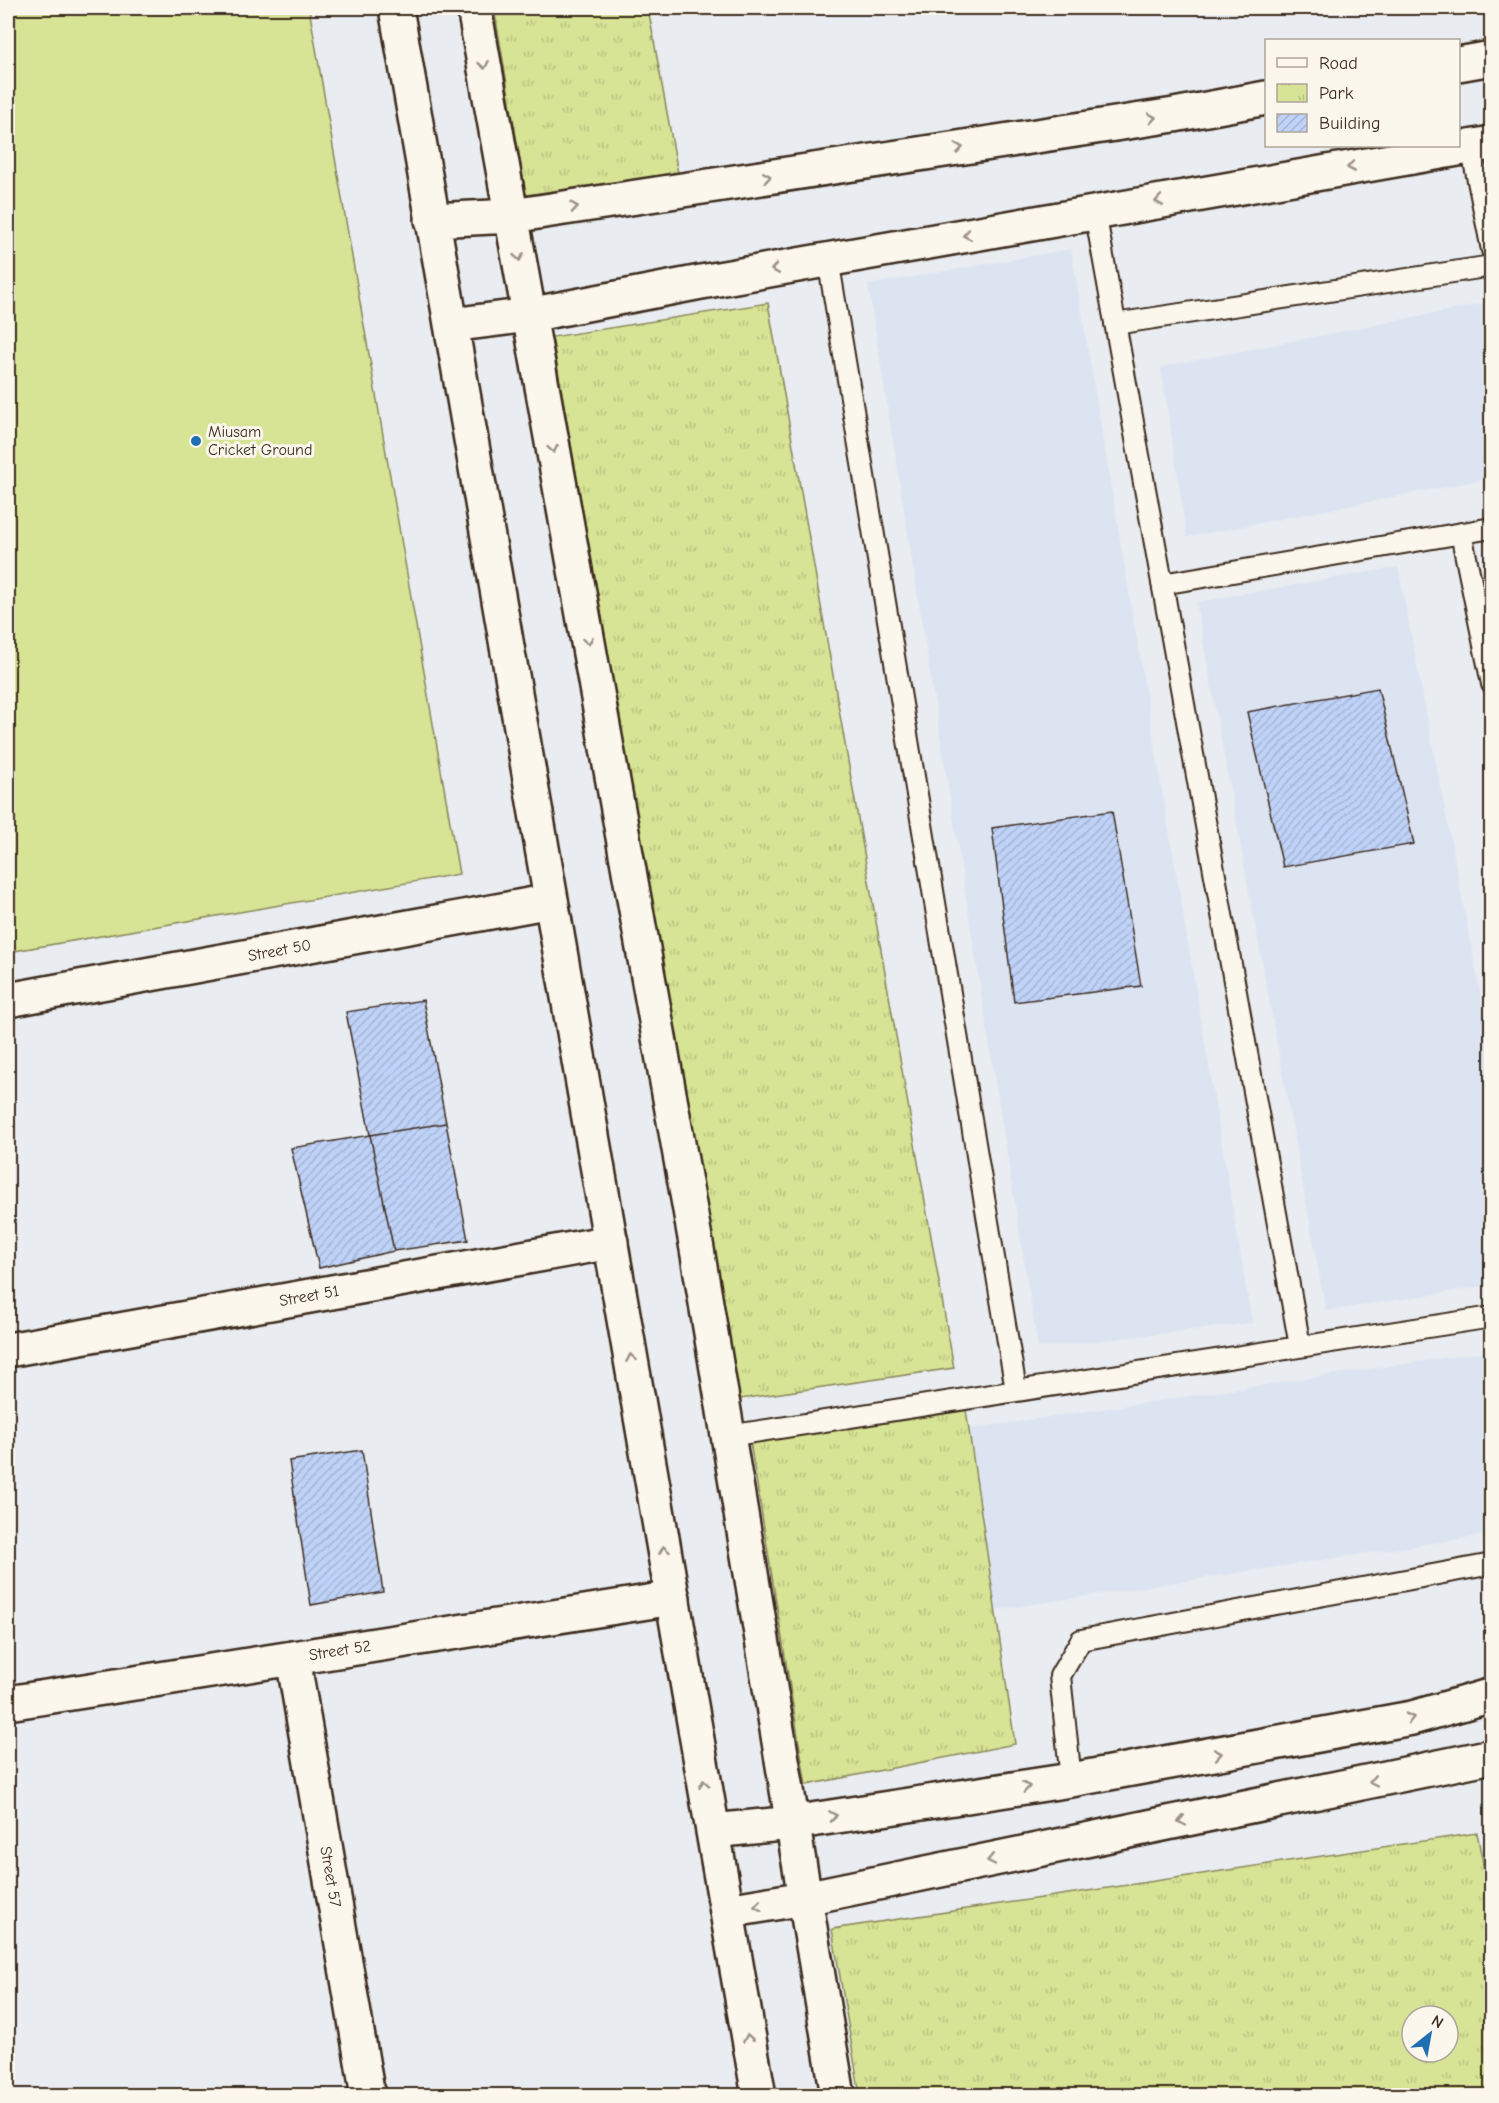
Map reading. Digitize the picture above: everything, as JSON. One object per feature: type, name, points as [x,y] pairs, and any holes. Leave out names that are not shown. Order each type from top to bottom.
[{"type":"street","points":[[396,8],[759,2096]]},
{"type":"street","points":[[474,8],[693,1226],[838,2096]]},
{"type":"street","points":[[1460,64],[1491,58]]},
{"type":"street","points":[[432,220],[512,216],[1174,115],[1265,98]]},
{"type":"street","points":[[451,325],[529,315],[1095,212],[1481,145]]},
{"type":"street","name":"Street 50","points":[[8,1000],[551,901]]},
{"type":"street","name":"Street 51","points":[[8,1350],[610,1242]]},
{"type":"street","name":"Street 52","points":[[8,1703],[672,1598]]},
{"type":"street","name":"Street 57","points":[[293,1658],[368,2096]]},
{"type":"street","points":[[713,1831],[792,1823],[1071,1780],[1412,1718],[1491,1695]]},
{"type":"street","points":[[726,1911],[805,1898],[1491,1756]]},
{"type":"lane","points":[[1481,145],[1491,250]]},
{"type":"lane","points":[[1095,212],[1300,1346]]},
{"type":"lane","points":[[828,260],[1016,1390]]},
{"type":"lane","points":[[1115,324],[1491,266]]},
{"type":"lane","points":[[1162,584],[1491,528]]},
{"type":"lane","points":[[1461,533],[1491,684]]},
{"type":"lane","points":[[728,1436],[1491,1317]]},
{"type":"lane","points":[[1071,1780],[1060,1676],[1081,1640],[1491,1564]]},
{"type":"shaded area","points":[[1071,249],[1252,1323],[1038,1348],[868,285]]},
{"type":"shaded area","points":[[1491,302],[1491,478],[1187,537],[1161,367]]},
{"type":"shaded area","points":[[1398,567],[1491,1049],[1491,1285],[1326,1311],[1196,602]]},
{"type":"shaded area","points":[[1491,1351],[1491,1534],[995,1610],[969,1429]]},
{"type":"green space","name":"Miusam Cricket Ground","points":[[8,8],[309,8],[459,874],[8,952]]},
{"type":"green space","points":[[494,8],[648,8],[678,173],[526,195]]},
{"type":"green space","points":[[768,303],[954,1368],[740,1399],[552,337]]},
{"type":"green space","points":[[966,1410],[1015,1744],[806,1785],[750,1442]]},
{"type":"green space","points":[[1477,1833],[1491,1904],[1491,2095],[860,2095],[832,1929]]},
{"type":"building","points":[[1378,688],[1414,844],[1283,867],[1247,712]]},
{"type":"building","points":[[1112,811],[1141,986],[1014,1002],[992,828]]},
{"type":"building","points":[[423,1000],[446,1123],[370,1135],[346,1012]]},
{"type":"building","points":[[446,1123],[468,1240],[394,1251],[370,1135]]},
{"type":"building","points":[[370,1135],[394,1251],[319,1268],[291,1148]]},
{"type":"building","points":[[362,1450],[383,1592],[311,1605],[289,1461]]},
{"type":"place","name":"Miusam Cricket Ground","points":[[196,441]]}]
